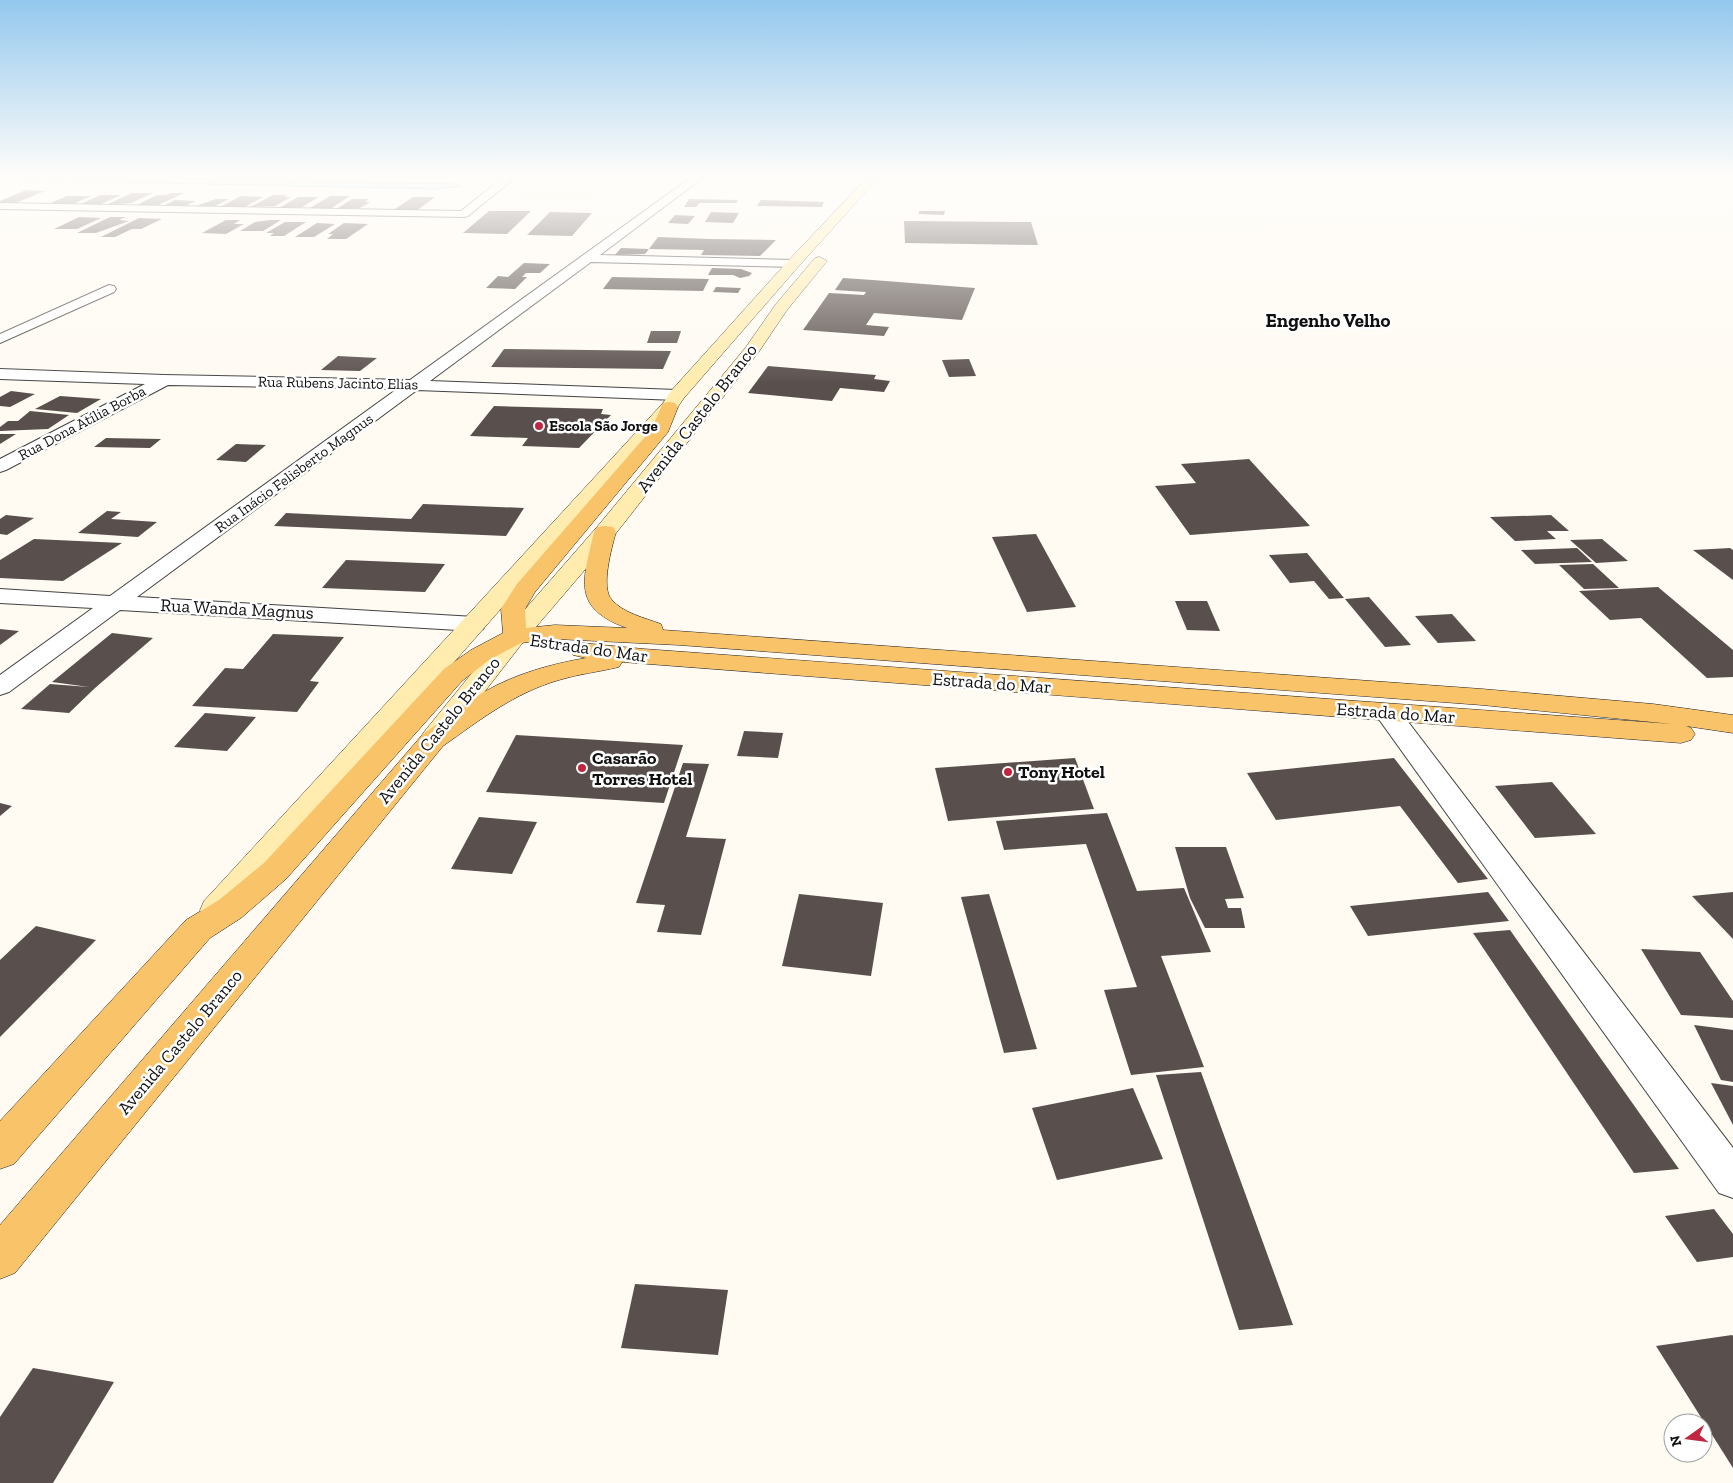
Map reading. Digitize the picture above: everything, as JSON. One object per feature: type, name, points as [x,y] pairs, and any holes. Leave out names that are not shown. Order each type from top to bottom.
[{"type":"main road","name":"Avenida Castelo Branco","points":[[0,1150],[475,624],[811,245]]},
{"type":"main road","name":"Avenida Castelo Branco","points":[[0,1258],[433,740],[515,636],[605,532],[752,350],[781,307],[831,248]]},
{"type":"main road","points":[[198,929],[230,909],[275,871],[453,675],[480,655],[515,636],[513,609],[525,589],[656,437],[673,401]]},
{"type":"main road","points":[[605,532],[594,583],[599,601],[619,618],[679,638]]},
{"type":"main road","name":"Estrada do Mar","points":[[515,636],[555,632],[679,638],[1482,697],[1653,713],[1733,724]]},
{"type":"main road","name":"Estrada do Mar","points":[[515,636],[536,644],[553,647],[644,657],[1677,734],[1733,736]]},
{"type":"main road","points":[[433,740],[492,699],[537,677],[583,665],[644,657]]},
{"type":"street","name":"Rua Inácio Felisberto Magnus","points":[[0,687],[605,245]]},
{"type":"street","points":[[587,258],[793,264]]},
{"type":"street","points":[[0,338],[109,289]]},
{"type":"street","name":"Rua Rubens Jacinto Elias","points":[[0,374],[164,380],[415,385],[673,401]]},
{"type":"street","name":"Rua Dona Atília Borba","points":[[0,466],[164,380]]},
{"type":"street","name":"Rua Wanda Magnus","points":[[0,596],[475,624]]},
{"type":"street","points":[[1387,712],[1733,1179]]},
{"type":"building","points":[[652,245],[771,245],[760,256],[701,255],[704,250],[649,249]]},
{"type":"building","points":[[621,248],[649,249],[645,254],[615,255]]},
{"type":"building","points":[[524,263],[550,264],[540,273],[526,273],[522,277],[527,277],[515,289],[486,288],[498,276],[508,277]]},
{"type":"building","points":[[712,268],[741,269],[752,273],[749,276],[740,278],[733,275],[708,275]]},
{"type":"building","points":[[612,277],[709,279],[703,291],[603,289]]},
{"type":"building","points":[[843,278],[975,288],[962,320],[874,313],[866,325],[889,327],[884,336],[803,330],[829,293],[864,295],[866,292],[835,290]]},
{"type":"building","points":[[716,287],[741,288],[738,293],[713,292]]},
{"type":"building","points":[[651,331],[681,331],[677,343],[647,343]]},
{"type":"building","points":[[504,349],[671,351],[663,369],[491,367]]},
{"type":"building","points":[[338,356],[377,358],[360,371],[321,370]]},
{"type":"building","points":[[969,359],[976,376],[949,377],[942,360]]},
{"type":"building","points":[[768,366],[876,375],[874,379],[890,381],[884,392],[840,388],[832,401],[748,393]]},
{"type":"building","points":[[11,391],[35,394],[10,407],[0,406],[0,397]]},
{"type":"building","points":[[60,396],[101,399],[77,413],[35,409]]},
{"type":"building","name":"Escola São Jorge","points":[[494,406],[603,409],[601,414],[611,415],[579,448],[522,446],[528,438],[470,436]]},
{"type":"building","points":[[30,411],[69,415],[48,429],[0,431],[0,427],[8,421],[18,421]]},
{"type":"building","points":[[0,434],[16,434],[0,444]]},
{"type":"building","points":[[106,438],[161,439],[150,448],[94,447]]},
{"type":"building","points":[[236,444],[266,445],[246,462],[216,460]]},
{"type":"building","points":[[1249,459],[1310,526],[1190,535],[1155,486],[1196,483],[1181,464]]},
{"type":"building","points":[[423,504],[524,508],[506,536],[274,526],[286,513],[411,519]]},
{"type":"building","points":[[107,511],[121,512],[111,519],[157,522],[138,537],[78,533]]},
{"type":"building","points":[[6,515],[34,518],[7,535],[0,534],[0,519]]},
{"type":"building","points":[[1551,515],[1569,531],[1547,531],[1556,539],[1515,541],[1490,517]]},
{"type":"building","points":[[1036,534],[1076,607],[1027,612],[992,537]]},
{"type":"building","points":[[34,539],[122,543],[63,581],[0,578],[0,560]]},
{"type":"building","points":[[1602,539],[1628,561],[1596,563],[1570,540]]},
{"type":"building","points":[[1577,548],[1592,562],[1535,564],[1521,550]]},
{"type":"building","points":[[1730,548],[1733,550],[1733,580],[1693,550]]},
{"type":"building","points":[[1307,553],[1344,598],[1329,599],[1314,581],[1290,583],[1269,555]]},
{"type":"building","points":[[346,560],[445,564],[425,592],[322,588]]},
{"type":"building","points":[[1593,564],[1619,588],[1584,589],[1559,565]]},
{"type":"building","points":[[1658,587],[1733,650],[1733,677],[1707,678],[1641,618],[1610,620],[1579,591]]},
{"type":"building","points":[[1369,597],[1411,645],[1385,647],[1345,599]]},
{"type":"building","points":[[1175,601],[1207,601],[1220,631],[1187,630]]},
{"type":"building","points":[[1452,614],[1476,641],[1438,643],[1415,616]]},
{"type":"building","points":[[0,629],[19,631],[0,645]]},
{"type":"building","points":[[112,633],[153,638],[69,713],[21,709],[50,684],[89,687],[52,682]]},
{"type":"building","points":[[273,634],[344,637],[310,681],[319,682],[297,712],[192,706],[225,668],[243,669]]},
{"type":"building","points":[[205,713],[256,717],[227,751],[174,747]]},
{"type":"building","points":[[744,731],[783,733],[778,758],[737,756]]},
{"type":"building","points":[[516,735],[683,745],[664,803],[486,792]]},
{"type":"building","points":[[1075,758],[1094,809],[948,821],[935,768]]},
{"type":"building","points":[[1394,758],[1488,879],[1458,883],[1400,806],[1276,820],[1247,773]]},
{"type":"building","points":[[683,763],[709,764],[686,837],[726,839],[701,935],[657,932],[665,905],[636,903]]},
{"type":"building","points":[[1552,782],[1596,834],[1535,838],[1495,786]]},
{"type":"building","points":[[0,803],[12,806],[0,816]]},
{"type":"building","points":[[1107,813],[1137,891],[1184,888],[1211,952],[1161,956],[1204,1067],[1131,1075],[1104,990],[1137,987],[1086,844],[1004,850],[996,821]]},
{"type":"building","points":[[479,817],[537,822],[512,874],[451,869]]},
{"type":"building","points":[[1175,847],[1226,847],[1244,898],[1225,899],[1228,908],[1241,908],[1245,928],[1205,928],[1190,898]]},
{"type":"building","points":[[1488,892],[1509,921],[1368,936],[1350,906]]},
{"type":"building","points":[[1733,892],[1733,939],[1692,896]]},
{"type":"building","points":[[799,894],[883,903],[871,976],[782,966]]},
{"type":"building","points":[[989,894],[1037,1049],[1004,1053],[961,897]]},
{"type":"building","points":[[36,926],[96,940],[0,1037],[0,960]]},
{"type":"building","points":[[1510,930],[1679,1169],[1634,1173],[1473,933]]},
{"type":"building","points":[[1641,949],[1700,952],[1733,1001],[1733,1018],[1681,1015]]},
{"type":"building","points":[[1694,1025],[1733,1030],[1733,1082],[1721,1080]]},
{"type":"building","points":[[1201,1072],[1293,1325],[1239,1330],[1156,1075]]},
{"type":"building","points":[[1711,1083],[1733,1086],[1733,1125]]},
{"type":"building","points":[[1133,1088],[1163,1159],[1057,1180],[1032,1108]]},
{"type":"building","points":[[1714,1209],[1733,1234],[1733,1257],[1697,1262],[1665,1216]]},
{"type":"building","points":[[635,1284],[728,1290],[718,1355],[621,1348]]},
{"type":"building","points":[[1733,1336],[1733,1468],[1713,1436],[1713,1413],[1698,1413],[1656,1346]]},
{"type":"building","points":[[33,1368],[114,1382],[53,1483],[0,1483],[0,1417]]},
{"type":"place","name":"Escola São Jorge","points":[[539,426]]},
{"type":"place","name":"Casarão Torres Hotel","points":[[582,768]]},
{"type":"place","name":"Tony Hotel","points":[[1008,772]]},
{"type":"district","name":"Engenho Velho","points":[[1328,320]]}]
